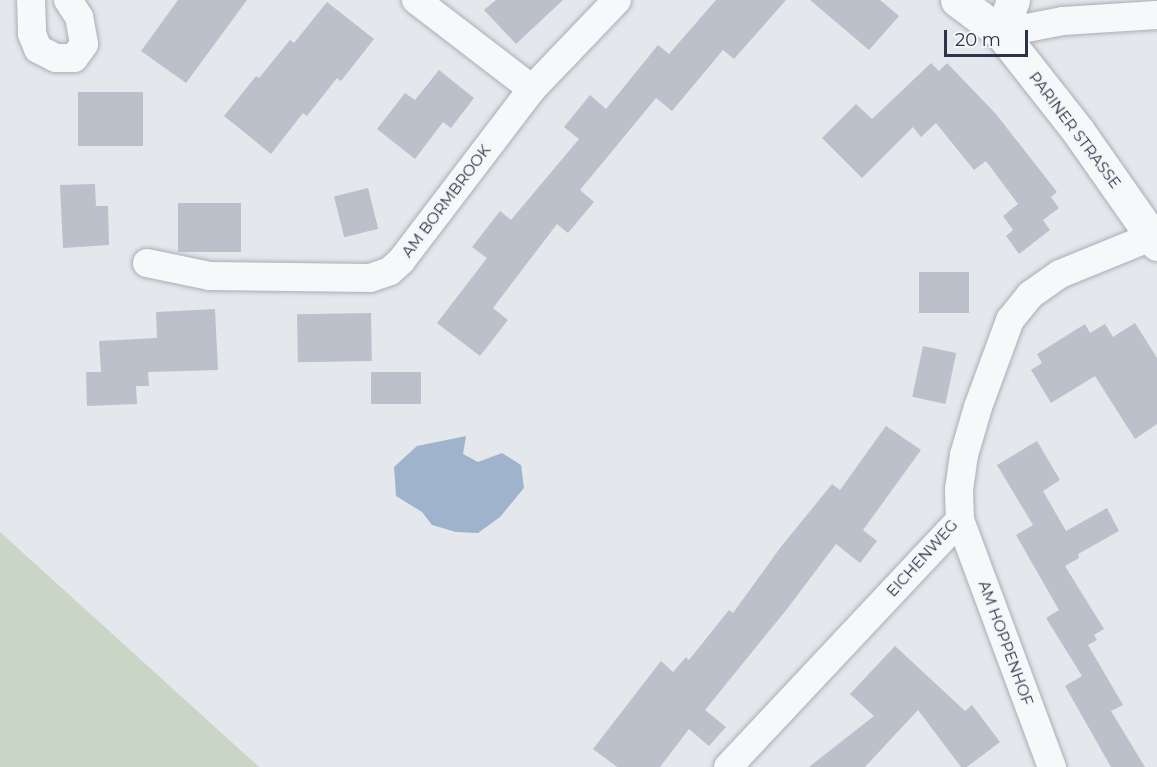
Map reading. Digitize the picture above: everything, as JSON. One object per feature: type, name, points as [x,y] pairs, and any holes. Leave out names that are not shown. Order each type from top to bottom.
[{"type":"street","points":[[31,0],[32,34],[39,49],[56,58],[74,58],[84,44],[79,17],[68,0]]},
{"type":"street","points":[[416,0],[532,89]]},
{"type":"street","name":"AM BORMBROOK","points":[[147,263],[210,276],[370,278],[390,271],[401,261],[532,89],[617,0]]},
{"type":"street","name":"PARINER STRASSE","points":[[957,0],[1001,33],[1078,131],[1155,240]]},
{"type":"street","points":[[1001,33],[1013,0]]},
{"type":"street","points":[[1001,33],[1063,21],[1157,15]]},
{"type":"street","name":"EICHENWEG","points":[[728,767],[960,520],[959,489],[964,455],[978,407],[1010,320],[1030,296],[1060,274],[1155,240]]},
{"type":"street","name":"AM HOPPENHOF","points":[[960,520],[1052,767]]},
{"type":"green space","points":[[0,532],[259,767],[0,767]]},
{"type":"water","points":[[466,436],[463,454],[478,462],[502,453],[521,465],[524,488],[500,517],[478,533],[456,532],[432,525],[422,512],[396,496],[394,467],[417,446]]},
{"type":"building","points":[[178,0],[247,0],[186,83],[141,51]]},
{"type":"building","points":[[496,0],[563,0],[516,44],[484,10]]},
{"type":"building","points":[[716,0],[786,0],[734,59],[723,50],[672,111],[656,98],[580,190],[594,202],[568,233],[557,224],[493,308],[508,320],[480,356],[437,323],[487,258],[472,247],[500,211],[511,220],[579,139],[564,127],[590,95],[606,109],[658,45],[669,54]]},
{"type":"building","points":[[810,0],[880,0],[899,16],[869,50]]},
{"type":"building","points":[[327,2],[374,39],[341,81],[337,78],[307,116],[303,113],[271,154],[224,116],[256,76],[259,78],[290,40],[294,43]]},
{"type":"building","points":[[931,63],[939,71],[947,63],[996,114],[1057,192],[1051,197],[1059,208],[1043,220],[1050,230],[1019,254],[1006,236],[1013,230],[1003,216],[1018,204],[986,161],[974,170],[936,123],[921,137],[913,127],[862,178],[822,138],[856,104],[872,119]]},
{"type":"building","points":[[439,70],[474,98],[451,128],[443,122],[415,159],[377,129],[405,93],[415,100]]},
{"type":"building","points":[[78,92],[143,92],[143,146],[78,146]]},
{"type":"building","points":[[95,184],[96,206],[108,206],[109,245],[63,248],[60,185]]},
{"type":"building","points":[[368,188],[378,229],[344,237],[334,196]]},
{"type":"building","points":[[178,203],[241,203],[241,252],[178,252]]},
{"type":"building","points":[[919,272],[969,272],[969,313],[919,313]]},
{"type":"building","points":[[215,309],[218,370],[148,372],[149,386],[136,386],[137,404],[87,406],[86,372],[101,372],[99,341],[157,338],[156,312]]},
{"type":"building","points":[[371,313],[372,361],[298,362],[297,314]]},
{"type":"building","points":[[1135,323],[1157,358],[1157,424],[1135,439],[1095,376],[1051,403],[1031,370],[1042,363],[1037,354],[1085,324],[1090,333],[1105,324],[1113,337]]},
{"type":"building","points":[[923,346],[956,353],[945,404],[912,397]]},
{"type":"building","points":[[371,372],[421,372],[421,404],[371,404]]},
{"type":"building","points":[[886,426],[921,450],[863,530],[877,541],[860,563],[836,544],[787,609],[705,710],[726,727],[709,746],[689,729],[660,767],[617,767],[593,749],[661,661],[673,672],[686,657],[689,660],[729,610],[733,613],[780,548],[832,484],[840,490]]},
{"type":"building","points":[[1037,441],[1060,480],[1043,491],[1066,531],[1107,508],[1119,531],[1078,554],[1079,558],[1065,566],[1104,629],[1094,635],[1097,640],[1088,645],[1123,705],[1111,711],[1145,767],[1111,767],[1065,686],[1082,676],[1046,618],[1059,610],[1016,535],[1033,525],[997,465]]},
{"type":"building","points":[[895,646],[965,711],[972,705],[1000,742],[967,767],[961,767],[918,710],[865,767],[809,767],[874,716],[850,694]]}]
